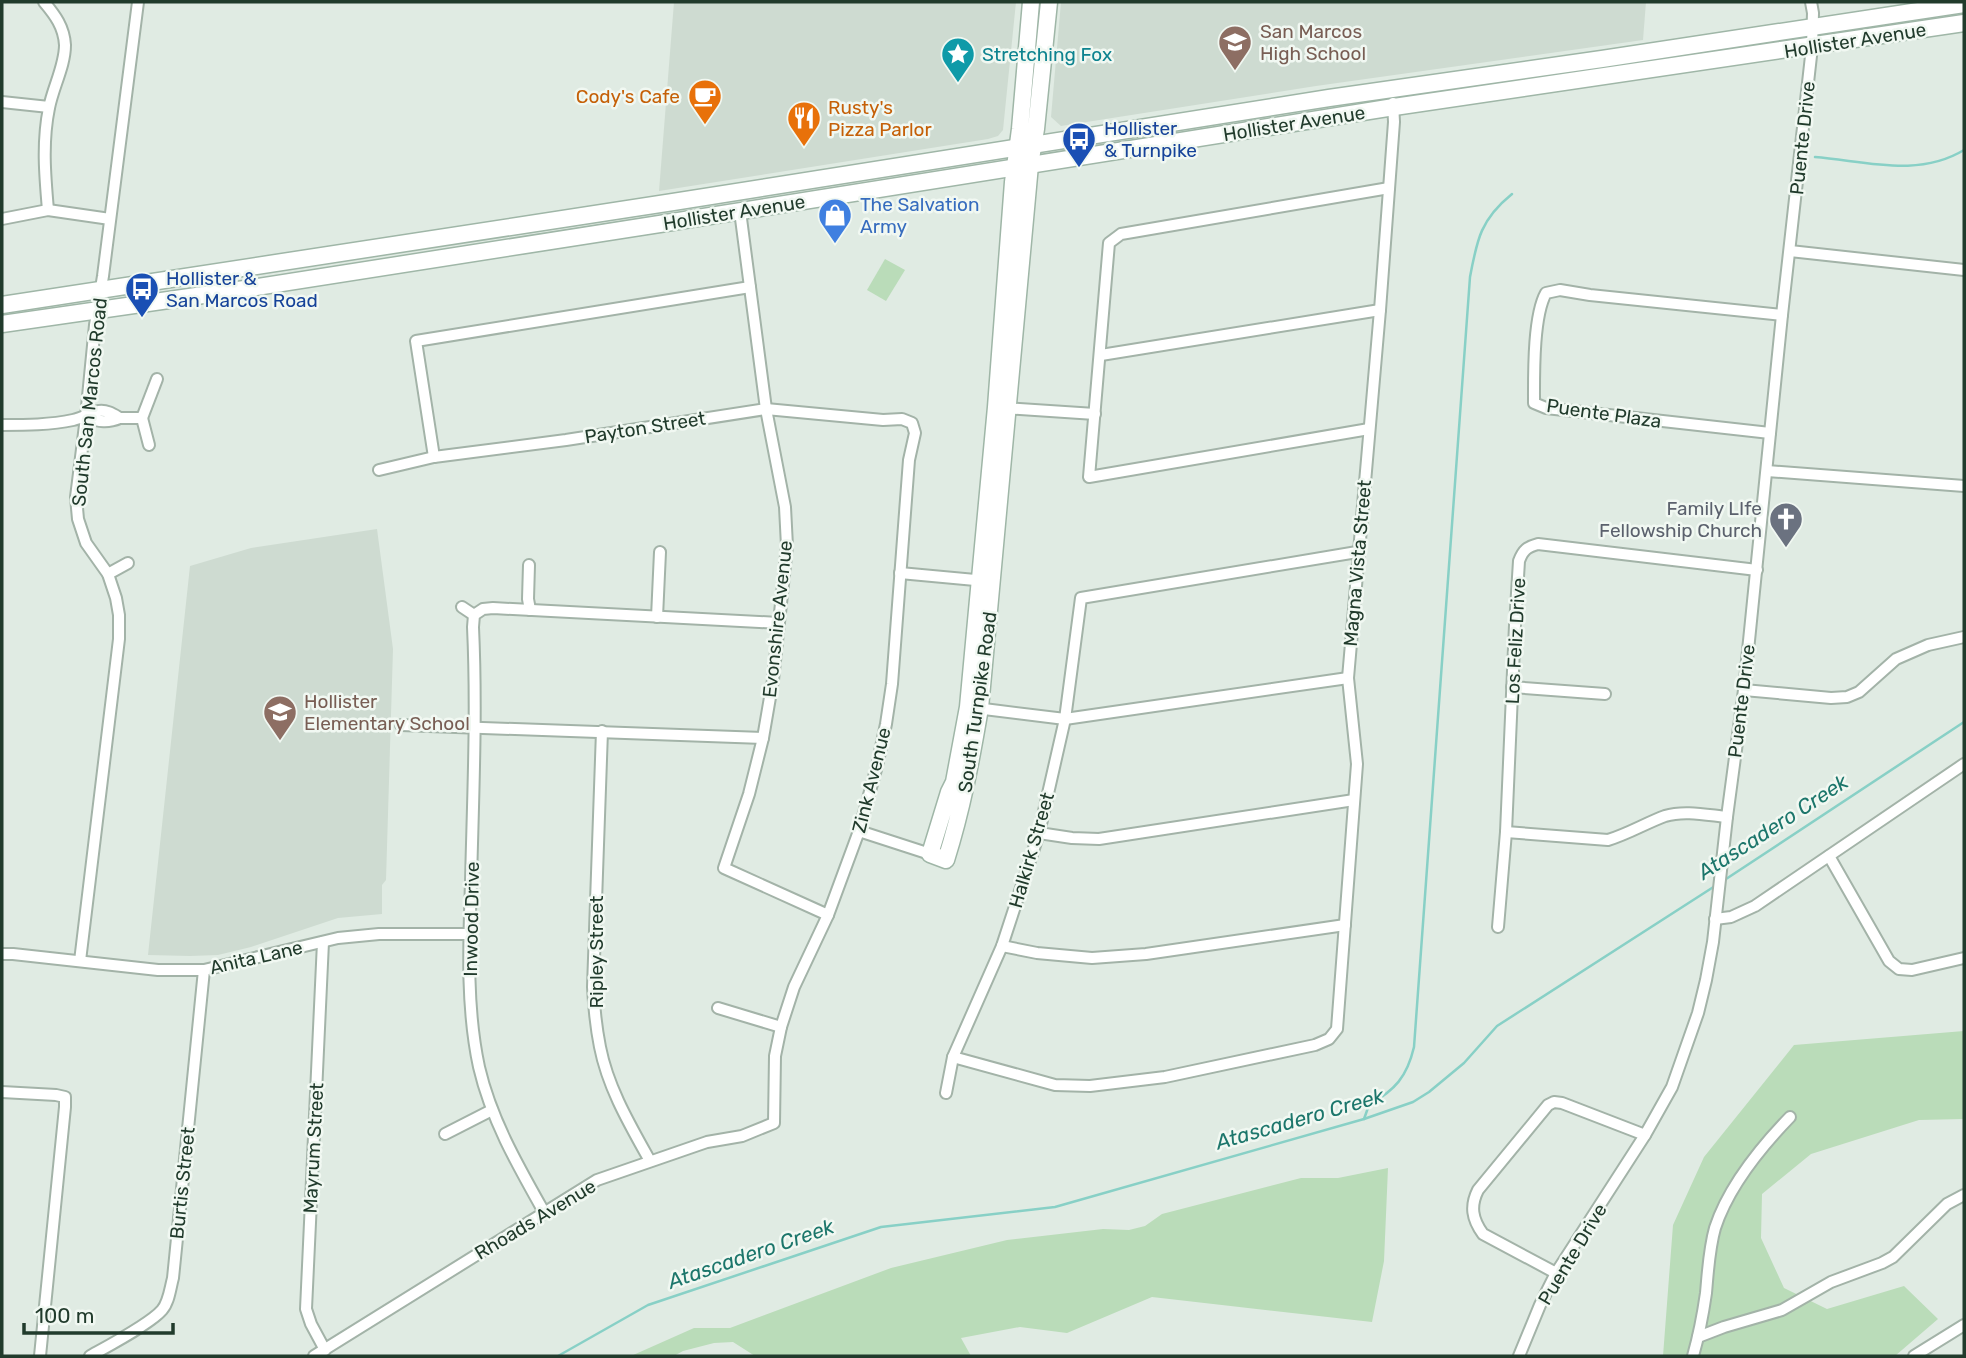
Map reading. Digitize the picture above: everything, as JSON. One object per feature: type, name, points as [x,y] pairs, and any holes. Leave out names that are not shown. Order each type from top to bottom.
[{"type":"main road","name":"South Turnpike Road","points":[[1026,146],[1031,2]]},
{"type":"main road","name":"South Turnpike Road","points":[[930,855],[946,860],[966,789],[1022,166],[1049,2]]},
{"type":"main road","name":"Hollister Avenue","points":[[2,305],[1391,89],[1964,4]]},
{"type":"main road","name":"Hollister Avenue","points":[[2,324],[238,290],[1394,107],[1964,23]]},
{"type":"street","points":[[44,2],[60,22],[65,44],[61,69],[49,107],[43,153],[48,210]]},
{"type":"street","name":"South San Marcos Road","points":[[80,961],[119,639],[119,615],[108,574],[86,543],[78,519],[76,497],[97,310],[138,2]]},
{"type":"street","name":"Puente Drive","points":[[1519,1356],[1556,1273],[1645,1135],[1672,1087],[1698,1013],[1706,979],[1722,873],[1757,570],[1812,47],[1811,2]]},
{"type":"street","name":"Magna Vista Street","points":[[953,1057],[1055,1085],[1090,1086],[1165,1077],[1315,1045],[1329,1039],[1337,1030],[1357,764],[1348,678],[1389,188],[1394,107],[1391,89]]},
{"type":"street","points":[[2,102],[49,107]]},
{"type":"street","points":[[1369,429],[1089,477],[1109,243],[1115,237],[1389,188]]},
{"type":"street","points":[[2,219],[48,210],[110,219]]},
{"type":"street","name":"Evonshire Avenue","points":[[740,211],[766,409],[785,507],[787,546],[773,680],[763,738],[748,794],[720,870],[828,915]]},
{"type":"street","points":[[1790,251],[1964,270]]},
{"type":"street","points":[[434,457],[416,341],[750,287]]},
{"type":"street","name":"Puente Plaza","points":[[1770,433],[1531,406],[1539,316],[1543,291],[1560,290],[1782,315]]},
{"type":"street","points":[[1101,355],[1380,310]]},
{"type":"street","points":[[149,445],[142,418],[157,379]]},
{"type":"street","points":[[1002,408],[1094,414]]},
{"type":"street","name":"Payton Street","points":[[379,470],[434,457],[766,409],[902,419],[912,423]]},
{"type":"street","points":[[2,425],[35,426],[86,417],[110,422],[120,418],[142,418]]},
{"type":"street","name":"Zink Avenue","points":[[774,1123],[775,1056],[781,1027],[794,987],[828,915],[859,831],[886,723],[892,684],[909,460],[915,433],[912,423]]},
{"type":"street","points":[[1767,471],[1964,486]]},
{"type":"street","points":[[1520,537],[1529,547],[1538,544],[1757,570]]},
{"type":"street","name":"Los Feliz Drive","points":[[1498,927],[1506,832],[1520,561],[1522,552],[1529,547]]},
{"type":"street","points":[[657,617],[660,552]]},
{"type":"street","name":"Halkirk Street","points":[[946,1093],[953,1057],[1002,946],[1039,833],[1065,719],[1081,598],[1357,552]]},
{"type":"street","points":[[108,574],[128,563]]},
{"type":"street","points":[[529,565],[530,610]]},
{"type":"street","points":[[900,573],[986,581]]},
{"type":"street","points":[[462,607],[476,613],[493,608],[779,624]]},
{"type":"street","name":"Inwood Drive","points":[[476,613],[473,627],[475,726],[469,934],[471,1016],[479,1067],[492,1110],[544,1212]]},
{"type":"street","points":[[1744,690],[1847,698],[1859,692],[1896,659],[1928,645],[1964,637]]},
{"type":"street","points":[[974,708],[1065,719],[1348,678]]},
{"type":"street","points":[[1512,687],[1605,694]]},
{"type":"street","points":[[401,724],[763,738]]},
{"type":"street","name":"Ripley Street","points":[[602,732],[593,987],[595,1013],[607,1073],[619,1105],[650,1161]]},
{"type":"street","points":[[1716,919],[1731,917],[1755,906],[1964,764]]},
{"type":"street","points":[[1039,833],[1099,839],[1354,800]]},
{"type":"street","points":[[1506,832],[1608,840],[1667,816],[1684,813],[1727,817]]},
{"type":"street","points":[[859,831],[930,855]]},
{"type":"street","points":[[1829,856],[1889,961],[1899,969],[1912,970],[1964,958]]},
{"type":"street","points":[[1002,946],[1037,953],[1092,958],[1146,954],[1345,925]]},
{"type":"street","name":"Anita Lane","points":[[2,954],[158,970],[204,970],[338,938],[379,934],[469,934]]},
{"type":"street","name":"Mayrum Street","points":[[323,942],[306,1310],[325,1350]]},
{"type":"street","name":"Burtis Street","points":[[90,1356],[154,1318],[164,1309],[170,1293],[204,970]]},
{"type":"street","points":[[718,1009],[781,1027]]},
{"type":"street","points":[[2,1091],[65,1097],[40,1356]]},
{"type":"street","points":[[1556,1273],[1483,1234],[1472,1211],[1478,1190],[1553,1102],[1645,1135]]},
{"type":"street","points":[[445,1134],[492,1110]]},
{"type":"street","points":[[1693,1356],[1711,1247],[1725,1204],[1768,1140],[1790,1117]]},
{"type":"street","name":"Rhoads Avenue","points":[[314,1356],[597,1180],[707,1142],[742,1136],[774,1123]]},
{"type":"street","points":[[1698,1337],[1782,1310],[1831,1282],[1882,1263],[1893,1256],[1947,1204],[1964,1195]]},
{"type":"street","points":[[1914,1356],[1964,1325]]},
{"type":"shaded area","points":[[674,2],[1016,2],[1003,130],[998,136],[988,139],[659,191]]},
{"type":"shaded area","name":"San Marcos High School","points":[[1061,2],[1646,2],[1643,40],[1316,86],[1061,126],[1051,117]]},
{"type":"shaded area","name":"Hollister Elementary School","points":[[377,529],[393,649],[386,880],[382,885],[382,914],[338,918],[218,955],[148,955],[190,566],[251,548]]},
{"type":"green space","points":[[885,259],[905,270],[886,301],[867,290]]},
{"type":"green space","points":[[1964,1031],[1964,1119],[1919,1120],[1811,1154],[1762,1194],[1761,1238],[1784,1288],[1827,1309],[1904,1286],[1938,1319],[1895,1356],[1663,1356],[1673,1225],[1704,1157],[1794,1045]]},
{"type":"green space","points":[[1388,1168],[1384,1261],[1372,1322],[1152,1297],[1067,1333],[1020,1327],[961,1338],[971,1356],[755,1356],[733,1342],[714,1343],[674,1356],[631,1356],[694,1328],[730,1328],[891,1268],[1007,1240],[1103,1229],[1129,1230],[1145,1226],[1162,1214],[1301,1178],[1338,1178]]},
{"type":"waterway","points":[[1815,157],[1910,166],[1946,159],[1964,150]]},
{"type":"waterway","points":[[1364,1119],[1369,1105],[1386,1094],[1404,1075],[1414,1047],[1470,277],[1475,252],[1487,221],[1512,194]]},
{"type":"waterway","name":"Atascadero Creek","points":[[1723,881],[1964,722]]},
{"type":"waterway","name":"Atascadero Creek","points":[[558,1356],[648,1305],[881,1227],[1055,1207],[1364,1119],[1413,1102],[1464,1063],[1497,1026],[1715,886]]},
{"type":"place","name":"San Marcos High School","points":[[1235,72]]},
{"type":"place","name":"Stretching Fox","points":[[958,84]]},
{"type":"place","name":"Cody's Cafe","points":[[705,126]]},
{"type":"place","name":"Rusty's Pizza Parlor","points":[[804,148]]},
{"type":"place","name":"Hollister & Turnpike","points":[[1079,169]]},
{"type":"place","name":"The Salvation Army","points":[[835,245]]},
{"type":"place","name":"Hollister & San Marcos Road","points":[[142,319]]},
{"type":"place","name":"Family LIfe Fellowship Church","points":[[1786,549]]},
{"type":"place","name":"Hollister Elementary School","points":[[280,742]]}]
